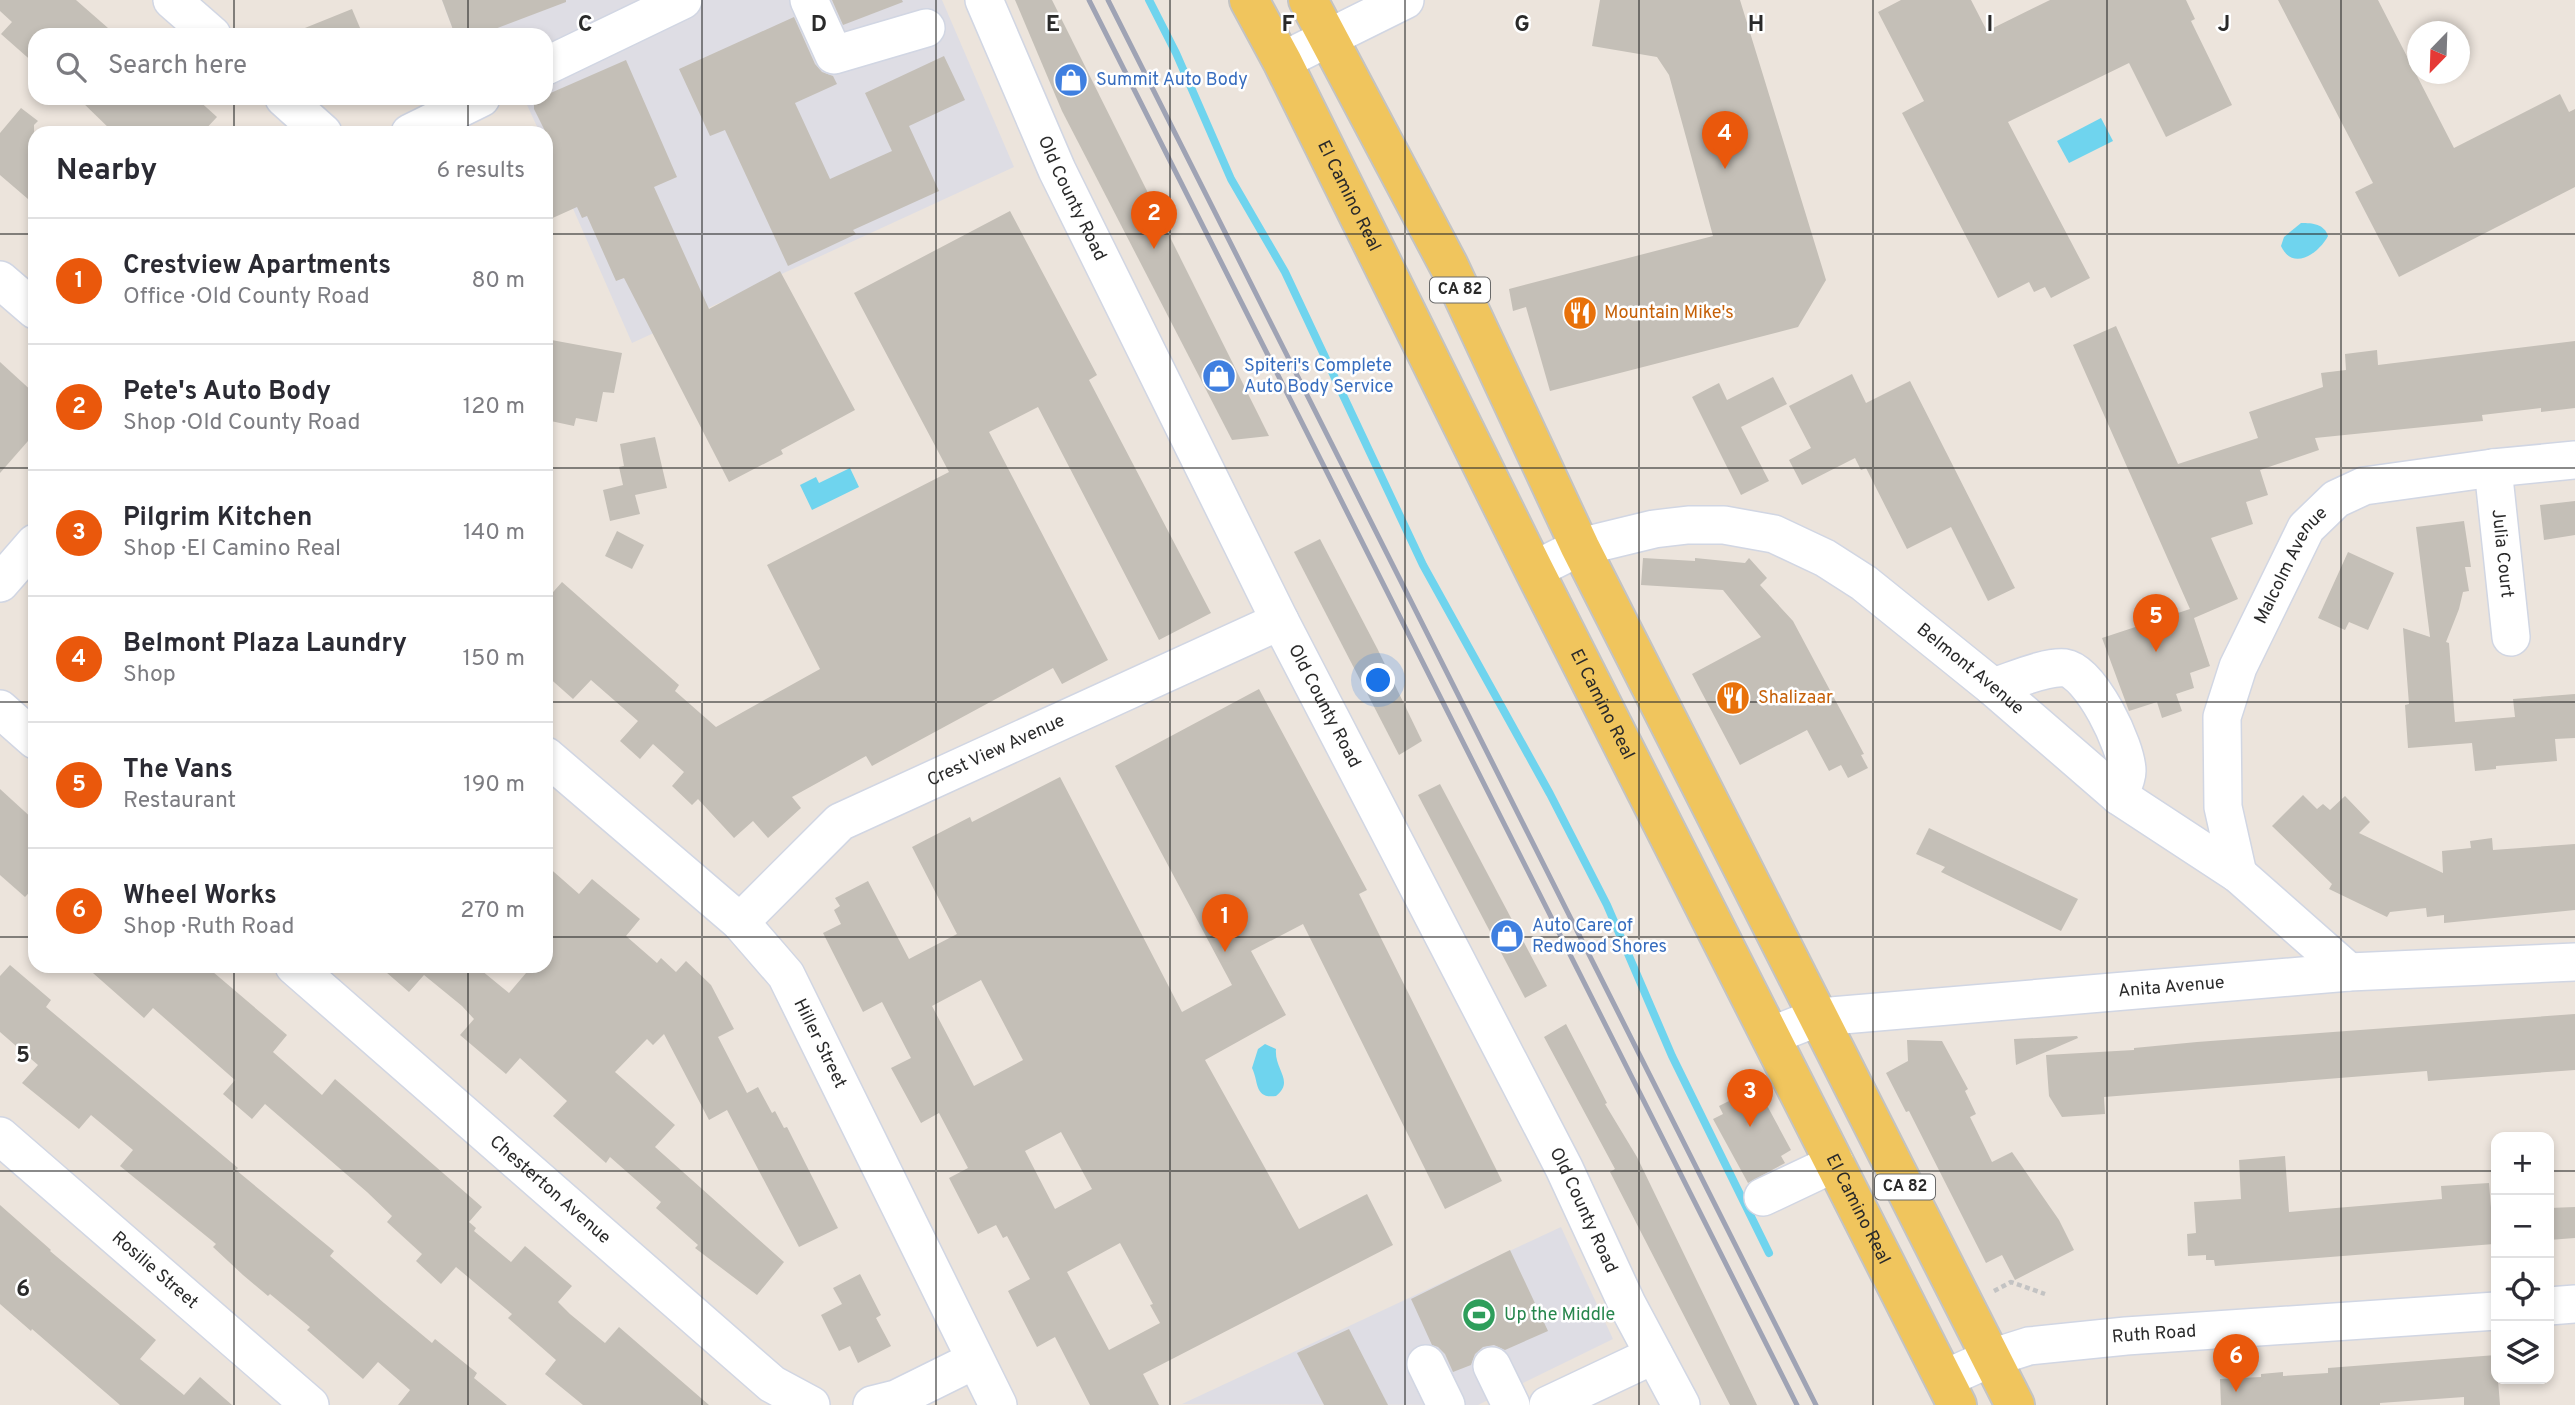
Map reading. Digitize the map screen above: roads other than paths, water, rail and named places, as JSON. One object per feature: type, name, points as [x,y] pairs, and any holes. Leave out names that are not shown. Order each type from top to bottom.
[{"type":"main road","name":"El Camino Real","points":[[1249,0],[1950,1392]]},
{"type":"main road","name":"CA 82","points":[[1308,0],[1449,266],[1580,547],[2015,1405]]},
{"type":"street","points":[[172,0],[204,28]]},
{"type":"street","points":[[553,63],[683,0]]},
{"type":"street","points":[[809,0],[834,55],[926,28]]},
{"type":"street","name":"Old County Road","points":[[984,0],[1057,170],[1280,621],[1563,1168],[1627,1304],[1681,1405]]},
{"type":"street","points":[[1282,61],[1405,0]]},
{"type":"street","points":[[292,105],[315,126]]},
{"type":"street","points":[[424,126],[467,105]]},
{"type":"street","points":[[0,280],[28,304]]},
{"type":"street","name":"Malcolm Avenue","points":[[2238,874],[2223,807],[2222,717],[2238,667],[2306,528],[2336,499],[2364,486],[2575,460]]},
{"type":"street","name":"Julia Court","points":[[2493,468],[2511,637]]},
{"type":"street","name":"Belmont Avenue","points":[[1534,570],[1580,547],[1654,529],[1688,525],[1724,525],[1774,534],[1825,558],[1864,583],[1993,687],[2119,796],[2238,874],[2349,972]]},
{"type":"street","points":[[0,583],[28,551]]},
{"type":"street","name":"Crest View Avenue","points":[[740,922],[840,822],[1280,621]]},
{"type":"street","points":[[1993,687],[2055,668],[2069,668],[2080,677],[2093,693],[2121,741],[2128,772],[2119,796]]},
{"type":"street","points":[[0,709],[28,734]]},
{"type":"street","name":"Hiller Street","points":[[553,762],[740,922],[786,975],[998,1405]]},
{"type":"street","name":"Anita Avenue","points":[[1770,1035],[1819,1017],[2349,972],[2575,962]]},
{"type":"street","name":"Chesterton Avenue","points":[[302,973],[772,1384],[811,1405]]},
{"type":"street","name":"Rosilie Street","points":[[0,1136],[310,1405]]},
{"type":"street","points":[[1763,1197],[1835,1163]]},
{"type":"street","points":[[2554,1306],[2575,1304]]},
{"type":"street","name":"Ruth Road","points":[[1950,1392],[1992,1358],[2029,1346],[2491,1311]]},
{"type":"street","points":[[1548,1405],[1654,1355]]},
{"type":"street","points":[[872,1405],[897,1399],[975,1360]]},
{"type":"street","points":[[1426,1364],[1446,1405]]},
{"type":"street","points":[[1492,1366],[1511,1405]]},
{"type":"water","points":[[2101,118],[2113,141],[2069,163],[2057,141]]},
{"type":"water","points":[[2301,223],[2321,227],[2328,236],[2319,248],[2306,257],[2292,258],[2281,246],[2284,237]]},
{"type":"water","points":[[850,468],[859,487],[812,510],[800,485],[816,477],[819,483]]},
{"type":"water","points":[[1265,1044],[1276,1049],[1284,1080],[1281,1091],[1276,1096],[1264,1095],[1261,1092],[1252,1068],[1258,1049]]},
{"type":"waterway","points":[[1149,0],[1176,53],[1231,179],[1285,272],[1423,565],[1550,794],[1607,905],[1672,1056],[1769,1253]]},
{"type":"railway","points":[[1089,0],[1797,1405]]},
{"type":"railway","points":[[1108,0],[1816,1405]]},
{"type":"place","name":"Summit Auto Body","points":[[1071,80]]},
{"type":"place","name":"Belmont Plaza Laundry","points":[[1725,169]]},
{"type":"place","name":"Pete's Auto Body","points":[[1154,249]]},
{"type":"place","name":"Mountain Mike's","points":[[1580,313]]},
{"type":"place","name":"Spiteri's Complete Auto Body Service","points":[[1219,376]]},
{"type":"place","name":"The Vans","points":[[2156,652]]},
{"type":"place","name":"Shalizaar","points":[[1733,698]]},
{"type":"place","name":"Auto Care of Redwood Shores","points":[[1507,936]]},
{"type":"place","name":"Crestview Apartments","points":[[1225,952]]},
{"type":"place","name":"Pilgrim Kitchen","points":[[1750,1127]]},
{"type":"place","name":"Up the Middle","points":[[1479,1315]]},
{"type":"place","name":"Wheel Works","points":[[2236,1392]]}]
